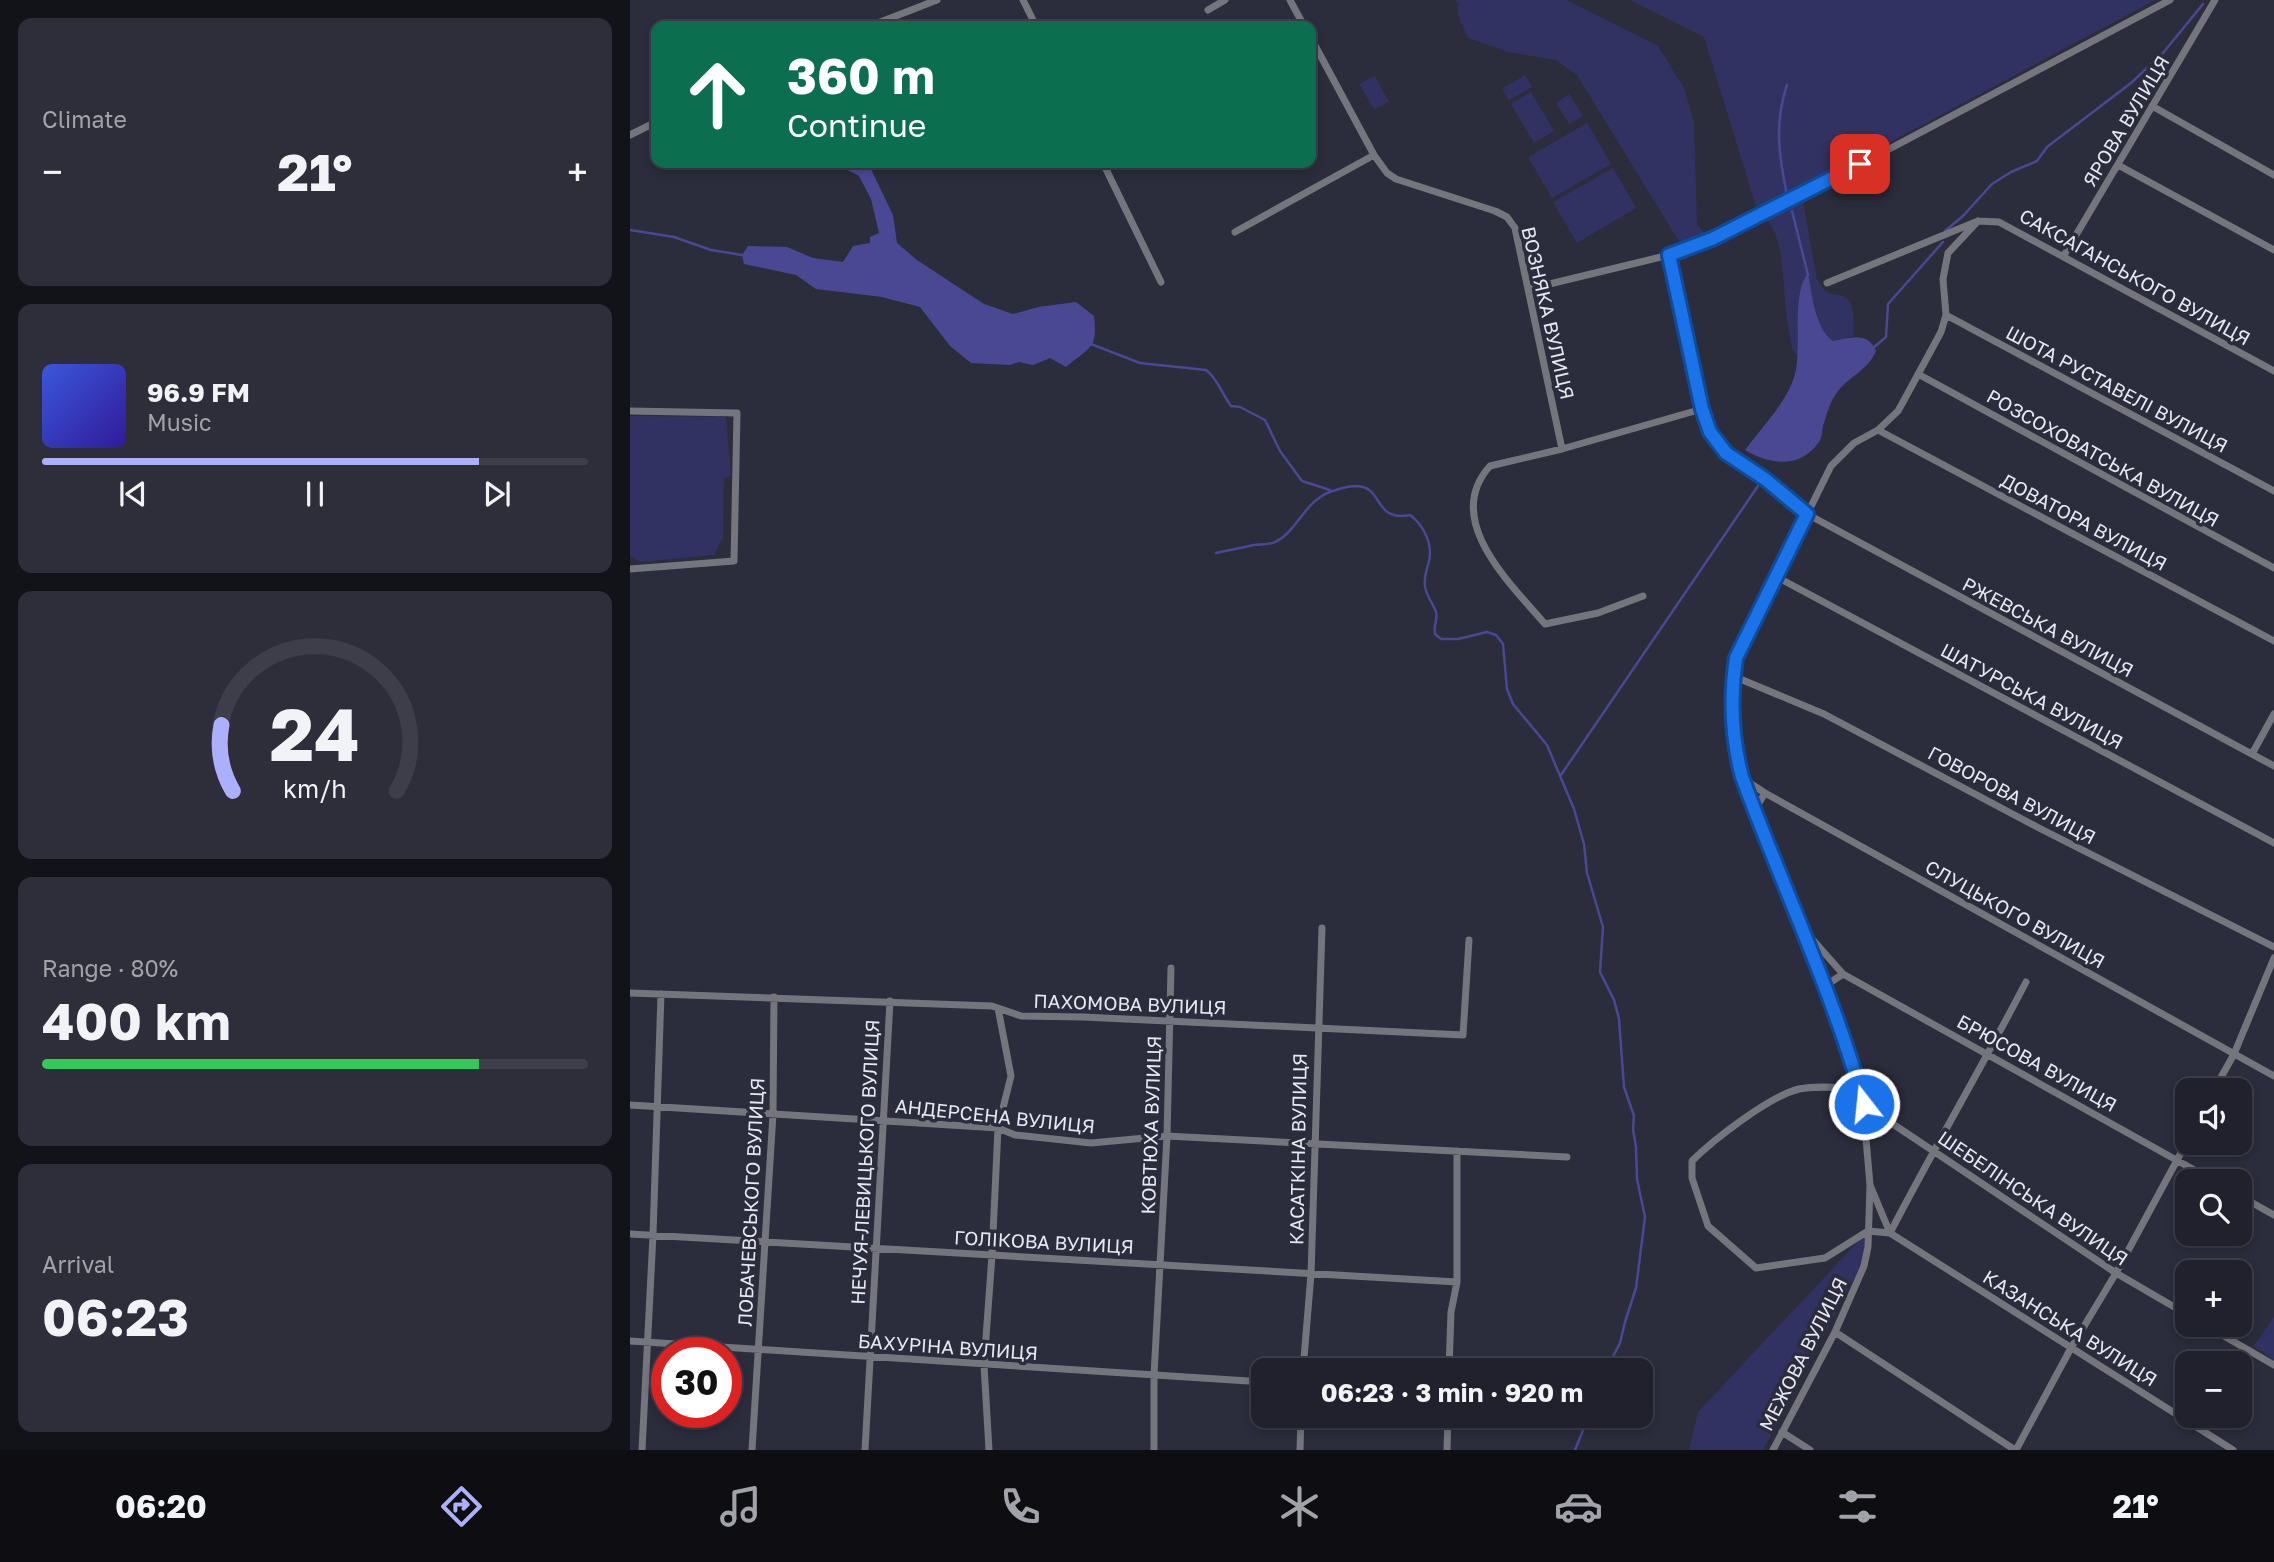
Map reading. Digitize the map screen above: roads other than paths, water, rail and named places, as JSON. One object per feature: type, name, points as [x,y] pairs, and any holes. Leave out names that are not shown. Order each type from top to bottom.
[{"type":"street","points":[[883,21],[937,0]]},
{"type":"street","points":[[1023,0],[1034,21]]},
{"type":"street","points":[[1208,10],[1225,0]]},
{"type":"street","points":[[1290,0],[1301,21]]},
{"type":"street","points":[[1529,289],[1669,255],[1712,239],[1812,190],[2170,0]]},
{"type":"street","name":"ЯРОВА ВУЛИЦЯ","points":[[2063,257],[2215,0]]},
{"type":"street","name":"ВОЗНЯКА ВУЛИЦЯ","points":[[1316,47],[1374,155],[1387,173],[1396,179],[1507,217],[1518,239],[1562,449]]},
{"type":"street","points":[[2152,106],[2274,175]]},
{"type":"street","points":[[630,135],[651,124]]},
{"type":"street","points":[[1235,232],[1374,155]]},
{"type":"street","points":[[2118,165],[2274,250]]},
{"type":"street","points":[[1105,168],[1161,282]]},
{"type":"street","points":[[1827,283],[1978,221]]},
{"type":"street","points":[[1859,1089],[1801,1089],[1777,1097],[1709,1144],[1692,1161],[1692,1178],[1707,1226],[1756,1268],[1825,1258],[1868,1231],[1870,1185],[1864,1104],[1825,986],[1742,777],[1734,741],[1733,676],[1736,658],[1831,466],[1841,454],[1878,430],[1898,411],[1941,331],[1946,315],[1943,279],[1948,253],[1978,221]]},
{"type":"street","name":"САКСАГАНСЬКОГО ВУЛИЦЯ","points":[[1978,221],[1999,222],[2274,371]]},
{"type":"street","name":"РЖЕВСЬКА ВУЛИЦЯ","points":[[1669,255],[1702,409],[1710,432],[1726,453],[1765,479],[1807,514],[2274,766]]},
{"type":"street","name":"ШОТА РУСТАВЕЛІ ВУЛИЦЯ","points":[[1946,315],[2274,491]]},
{"type":"street","name":"РОЗСОХОВАТСЬКА ВУЛИЦЯ","points":[[1918,374],[2274,568]]},
{"type":"street","points":[[1643,596],[1598,613],[1545,624],[1492,561],[1479,535],[1474,507],[1476,490],[1482,475],[1490,466],[1562,449],[1702,409]]},
{"type":"street","points":[[630,411],[737,413],[734,561],[630,569]]},
{"type":"street","name":"ДОВАТОРА ВУЛИЦЯ","points":[[1878,430],[2274,641]]},
{"type":"street","name":"ШАТУРСЬКА ВУЛИЦЯ","points":[[1775,576],[2274,843]]},
{"type":"street","name":"ГОВОРОВА ВУЛИЦЯ","points":[[1733,676],[1824,714],[2039,828],[2274,947]]},
{"type":"street","points":[[2252,754],[2274,715]]},
{"type":"street","name":"СЛУЦЬКОГО ВУЛИЦЯ","points":[[1742,777],[1765,793],[2274,1076]]},
{"type":"street","points":[[1754,811],[1765,793]]},
{"type":"street","name":"БРЮСОВА ВУЛИЦЯ","points":[[1800,926],[1843,974],[2193,1169]]},
{"type":"street","name":"КАСАТКІНА ВУЛИЦЯ","points":[[1304,1358],[1311,1274],[1321,928]]},
{"type":"street","name":"ПАХОМОВА ВУЛИЦЯ","points":[[630,993],[890,1001],[998,1008],[1021,1016],[1170,1020],[1463,1035],[1469,940]]},
{"type":"street","points":[[2221,1078],[2234,1054],[2274,958]]},
{"type":"street","name":"КОВТЮХА ВУЛИЦЯ","points":[[1154,1450],[1154,1375],[1167,1136],[1171,968]]},
{"type":"street","points":[[1825,986],[1843,974]]},
{"type":"street","points":[[1890,1233],[2026,982]]},
{"type":"street","points":[[642,1450],[661,994]]},
{"type":"street","name":"ЛОБАЧЕВСЬКОГО ВУЛИЦЯ","points":[[752,1450],[773,1114],[774,997]]},
{"type":"street","name":"НЕЧУЯ-ЛЕВИЦЬКОГО ВУЛИЦЯ","points":[[864,1450],[890,1001]]},
{"type":"street","points":[[989,1450],[984,1365],[998,1128],[1010,1076],[998,1008]]},
{"type":"street","name":"ШЕБЕЛІНСЬКА ВУЛИЦЯ","points":[[1864,1104],[2116,1273],[2175,1307]]},
{"type":"street","name":"АНДЕРСЕНА ВУЛИЦЯ","points":[[630,1105],[998,1128],[1015,1135],[1091,1143],[1167,1136],[1567,1157]]},
{"type":"street","points":[[1449,1358],[1451,1312],[1457,1282],[1457,1151]]},
{"type":"street","points":[[1835,1332],[2015,1450],[2180,1155]]},
{"type":"street","points":[[1870,1185],[1890,1233]]},
{"type":"street","points":[[2252,1203],[2273,1214]]},
{"type":"street","name":"КАЗАНСЬКА ВУЛИЦЯ","points":[[1868,1231],[1890,1233],[2232,1450]]},
{"type":"street","name":"МЕЖОВА ВУЛИЦЯ","points":[[1773,1450],[1835,1332],[1864,1266],[1868,1231]]},
{"type":"street","name":"ГОЛІКОВА ВУЛИЦЯ","points":[[630,1234],[1457,1282]]},
{"type":"street","points":[[2226,1337],[2274,1365]]},
{"type":"street","name":"БАХУРІНА ВУЛИЦЯ","points":[[630,1341],[1251,1381]]},
{"type":"street","points":[[1300,1450],[1301,1428]]},
{"type":"street","points":[[1447,1450],[1448,1428]]},
{"type":"street","points":[[1782,1432],[1811,1450]]},
{"type":"waterway","points":[[1945,231],[1963,216],[1992,184],[2037,161],[2047,147],[2131,83],[2163,53],[2203,4]]},
{"type":"waterway","points":[[1787,85],[1780,113],[1779,140],[1787,195]]},
{"type":"waterway","points":[[1792,211],[1808,275]]},
{"type":"waterway","points":[[630,230],[674,237],[711,250],[742,255]]},
{"type":"waterway","points":[[1873,348],[1886,337],[1888,304],[1943,242]]},
{"type":"waterway","points":[[1091,344],[1140,363],[1206,370],[1217,382],[1231,406],[1240,407],[1265,420],[1280,451],[1302,481],[1330,490]]},
{"type":"waterway","points":[[1561,775],[1760,483]]},
{"type":"waterway","points":[[1216,553],[1275,542],[1290,531],[1309,507],[1325,494],[1349,487],[1366,488],[1390,514],[1410,515],[1427,536],[1430,553],[1425,586],[1436,612],[1435,634],[1441,639],[1458,639],[1487,632],[1496,635],[1503,644],[1507,689],[1513,704],[1547,745],[1574,809],[1584,844],[1587,873],[1603,927],[1600,972],[1614,1000],[1619,1019],[1624,1087],[1634,1116],[1637,1179],[1645,1217],[1636,1288],[1620,1343],[1612,1358]]},
{"type":"waterway","points":[[1575,1450],[1584,1428]]}]
